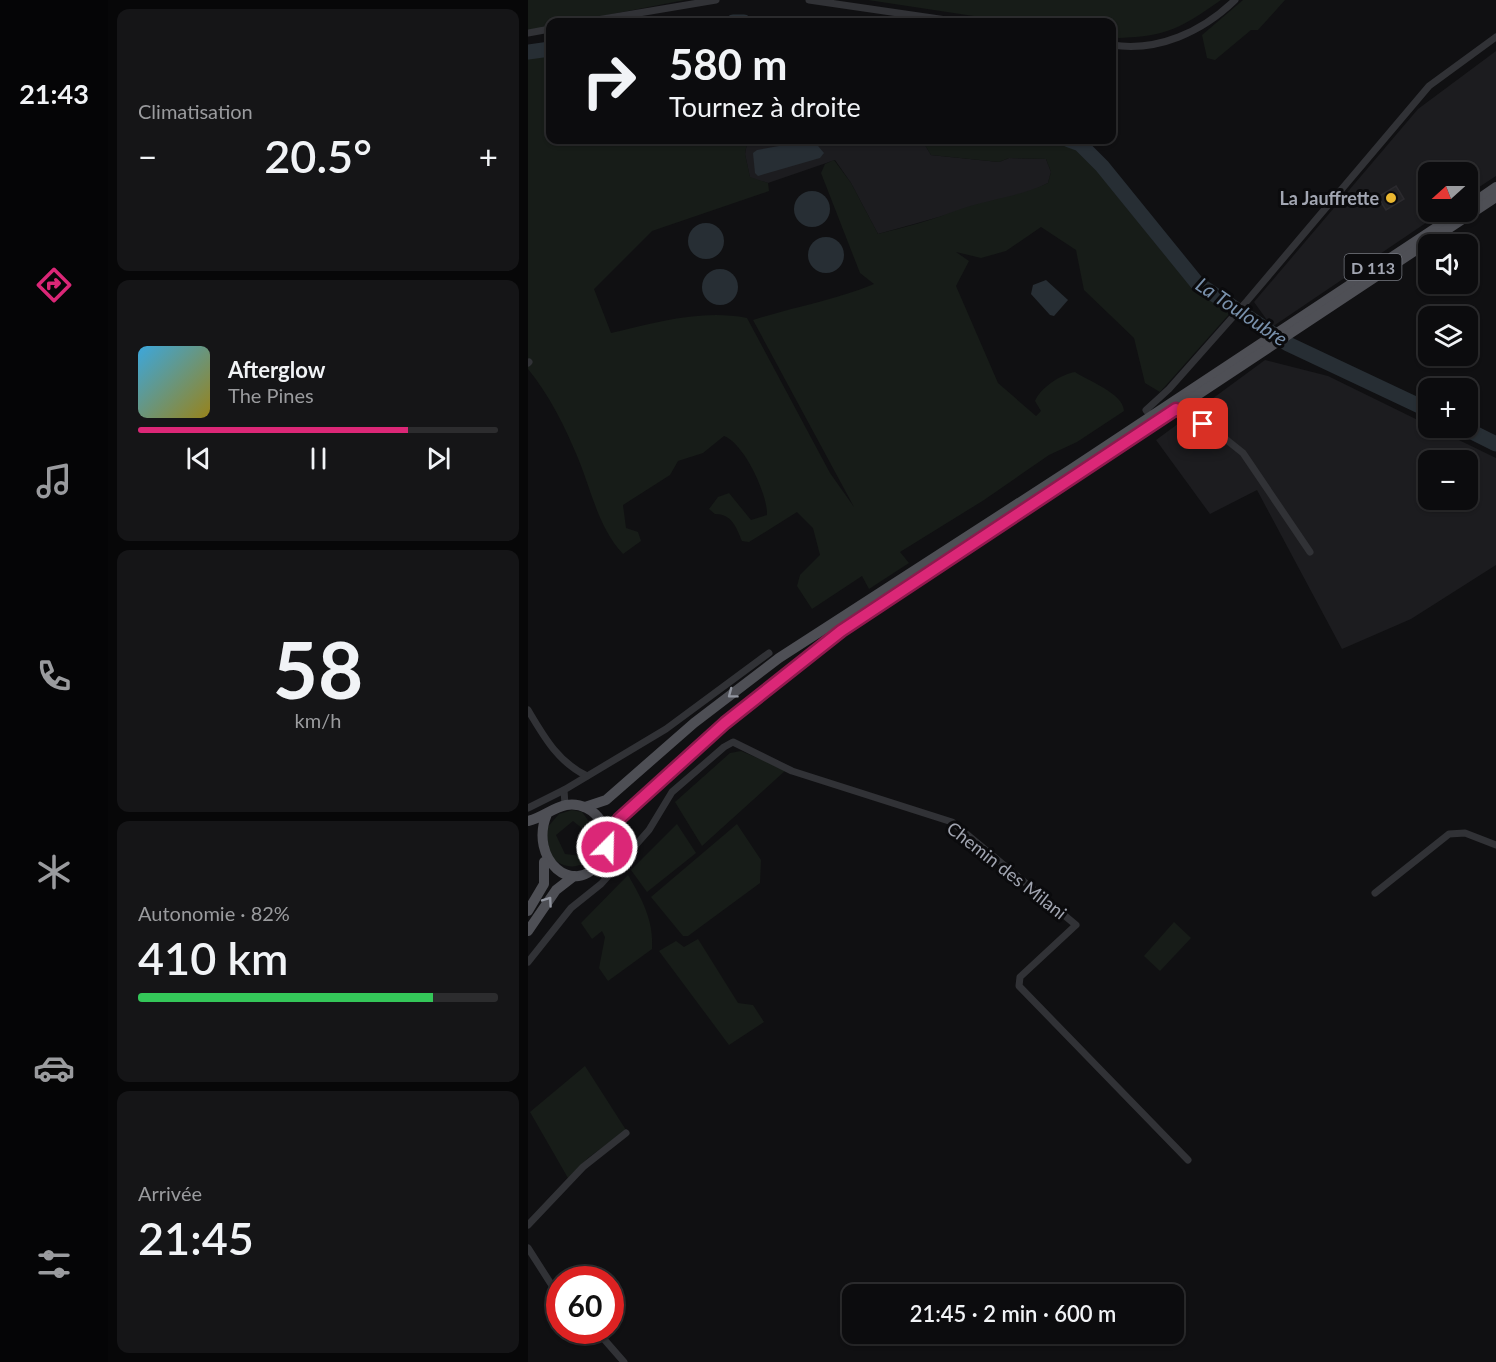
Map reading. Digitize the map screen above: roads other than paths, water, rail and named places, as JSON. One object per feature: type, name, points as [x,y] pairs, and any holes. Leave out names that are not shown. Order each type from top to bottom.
[{"type":"main road","points":[[1478,199],[1496,187]]},
{"type":"main road","name":"D 113","points":[[607,839],[619,819],[725,723],[841,631],[1174,405],[1496,198]]},
{"type":"main road","name":"D 113","points":[[1291,328],[1445,222]]},
{"type":"main road","name":"D 113","points":[[585,807],[606,800],[694,723],[779,658],[1153,419]]},
{"type":"main road","points":[[528,821],[565,805],[585,807],[601,820],[607,839],[600,862],[588,872],[574,876],[556,890],[528,931]]},
{"type":"main road","points":[[547,814],[540,825],[534,846],[544,862],[557,873],[574,876]]},
{"type":"main road","points":[[528,911],[544,884],[544,862]]},
{"type":"street","points":[[609,18],[716,0]]},
{"type":"street","points":[[808,0],[932,18]]},
{"type":"street","points":[[1116,45],[1147,46],[1168,41],[1209,23],[1235,0]]},
{"type":"street","points":[[528,33],[546,30]]},
{"type":"street","points":[[1153,419],[1146,410],[1169,390],[1247,301],[1429,86],[1496,37]]},
{"type":"street","points":[[1174,405],[1218,433],[1243,453],[1310,552]]},
{"type":"street","points":[[528,807],[564,790],[666,729],[769,653]]},
{"type":"street","points":[[528,710],[551,748],[574,769],[588,776]]},
{"type":"street","name":"Chemin des Milani","points":[[611,873],[650,830],[672,792],[723,747],[733,742],[792,771],[952,822],[1076,925],[1020,977],[1019,986],[1188,1160]]},
{"type":"street","points":[[564,790],[565,805]]},
{"type":"street","points":[[1375,893],[1449,834],[1466,833],[1496,844]]},
{"type":"street","points":[[528,962],[558,922],[611,873],[600,862]]},
{"type":"street","points":[[528,1225],[583,1167],[626,1133]]},
{"type":"street","points":[[528,1248],[546,1276]]},
{"type":"street","points":[[608,1344],[624,1362]]},
{"type":"waterway","name":"La Touloubre","points":[[528,52],[546,50]]},
{"type":"waterway","name":"La Touloubre","points":[[1080,144],[1102,166],[1197,283],[1288,344],[1418,405]]},
{"type":"waterway","name":"La Touloubre","points":[[1478,435],[1496,444]]},
{"type":"place","name":"La Jauffrette","points":[[1391,198]]}]
